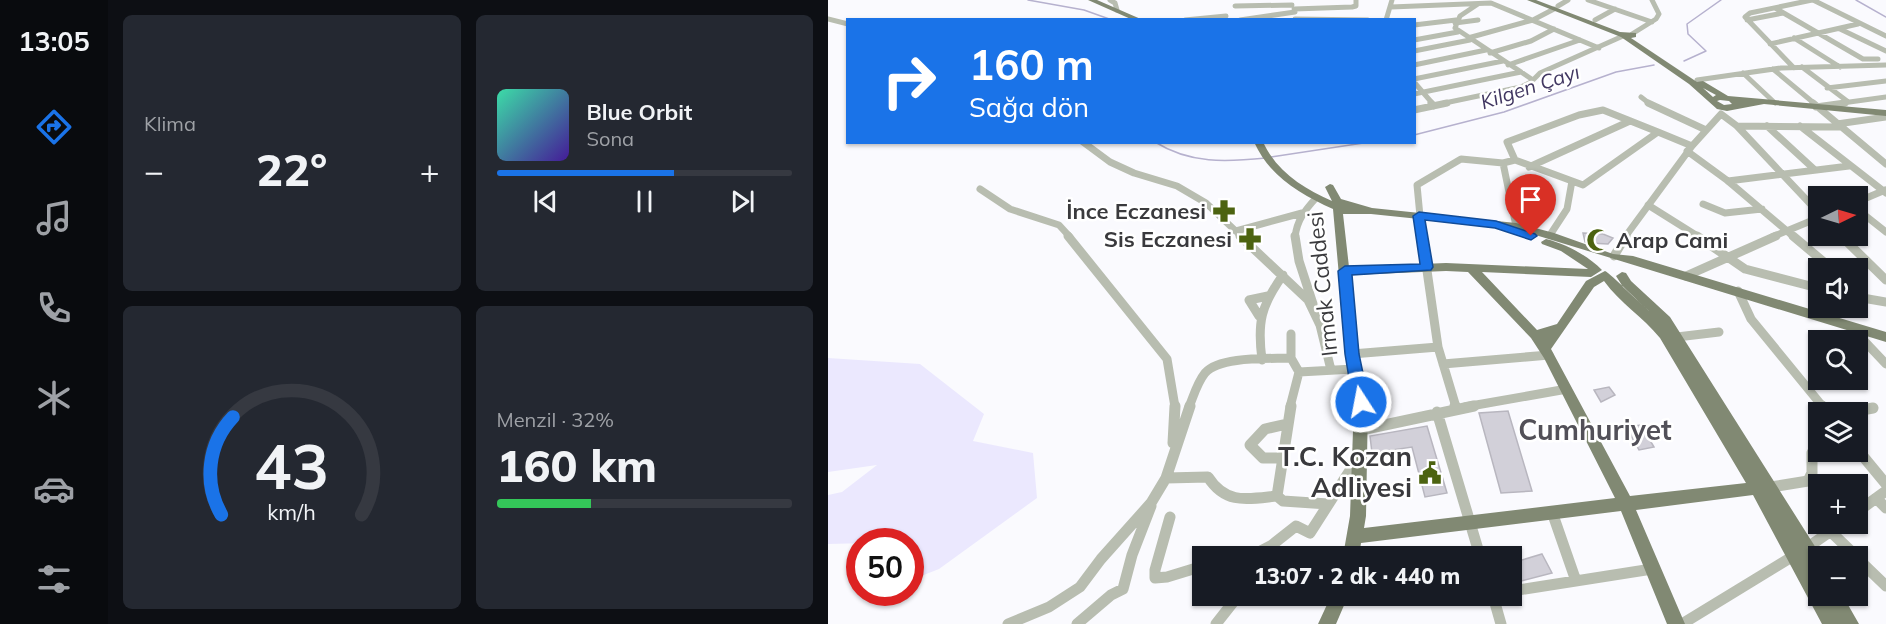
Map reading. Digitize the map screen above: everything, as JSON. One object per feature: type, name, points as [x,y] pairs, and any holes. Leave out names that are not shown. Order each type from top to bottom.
[{"type":"main road","points":[[1086,0],[1132,16]]},
{"type":"main road","points":[[1530,0],[1595,20],[1627,35],[1726,98],[1735,101],[1728,110]]},
{"type":"main road","points":[[1542,0],[1556,8],[1627,35],[1692,82],[1712,102],[1728,110],[1764,102]]},
{"type":"main road","points":[[1095,1],[1136,18]]},
{"type":"main road","points":[[1712,102],[1715,97],[1886,115]]},
{"type":"main road","points":[[1259,145],[1275,170],[1316,198],[1337,206],[1516,226],[1672,273]]},
{"type":"main road","name":"Irmak Caddesi","points":[[1330,187],[1337,206],[1352,354],[1361,402],[1361,453],[1354,546]]},
{"type":"main road","points":[[1496,225],[1556,245],[1604,274],[1627,284],[1666,320],[1765,488],[1795,556],[1831,624]]},
{"type":"main road","points":[[1547,351],[1561,327],[1604,274],[1626,264],[1613,256],[1595,258],[1604,274],[1614,287],[1638,306],[1662,333],[1765,488],[1808,548]]},
{"type":"main road","points":[[1345,271],[1427,267],[1577,271],[1604,274],[1644,268],[1686,276],[1886,337]]},
{"type":"main road","points":[[1473,269],[1535,335],[1547,351],[1625,503],[1676,624]]},
{"type":"main road","points":[[1535,335],[1561,327]]},
{"type":"main road","points":[[1356,536],[1765,488]]},
{"type":"main road","points":[[1327,624],[1335,606]]},
{"type":"main road","points":[[1840,606],[1850,624]]},
{"type":"street","points":[[1109,0],[1117,10]]},
{"type":"street","points":[[1095,1],[1124,0]]},
{"type":"street","points":[[1224,18],[1240,0]]},
{"type":"street","points":[[1252,18],[1293,11],[1352,7],[1356,6],[1356,0]]},
{"type":"street","points":[[1387,18],[1392,0]]},
{"type":"street","points":[[1416,51],[1469,39],[1533,20],[1568,0]]},
{"type":"street","points":[[1588,0],[1652,22]]},
{"type":"street","points":[[1602,5],[1609,0]]},
{"type":"street","points":[[1416,110],[1521,87],[1533,80],[1539,73],[1599,48],[1652,22],[1659,14],[1652,0]]},
{"type":"street","points":[[1847,101],[1798,68],[1770,44],[1745,17],[1748,14],[1812,0],[1886,36]]},
{"type":"street","points":[[1391,7],[1439,2],[1483,1],[1599,48]]},
{"type":"street","points":[[1483,1],[1461,14],[1455,28],[1533,80]]},
{"type":"street","points":[[1234,6],[1351,18]]},
{"type":"street","points":[[1775,8],[1863,59],[1878,59]]},
{"type":"street","points":[[1595,20],[1615,9]]},
{"type":"street","points":[[1747,20],[1784,13]]},
{"type":"street","points":[[828,19],[846,24]]},
{"type":"street","points":[[1416,25],[1478,20]]},
{"type":"street","points":[[1770,44],[1858,24]]},
{"type":"street","points":[[1416,65],[1531,41],[1554,29]]},
{"type":"street","points":[[1840,29],[1886,51]]},
{"type":"street","points":[[1416,39],[1458,32]]},
{"type":"street","points":[[1794,38],[1840,67]]},
{"type":"street","points":[[1416,80],[1505,63],[1580,40]]},
{"type":"street","points":[[1697,80],[1773,69],[1886,65]]},
{"type":"street","points":[[1773,69],[1886,164]]},
{"type":"street","points":[[1416,94],[1521,72]]},
{"type":"street","points":[[1743,73],[1775,103]]},
{"type":"street","points":[[1827,88],[1886,81]]},
{"type":"street","points":[[1416,82],[1434,106]]},
{"type":"street","points":[[1641,97],[1649,104],[1706,130]]},
{"type":"street","points":[[1816,107],[1886,97]]},
{"type":"street","points":[[1658,132],[1583,185],[1515,160],[1507,142],[1579,115],[1603,110],[1658,132],[1689,149],[1819,258]]},
{"type":"street","points":[[1613,256],[1689,149],[1728,110],[1737,126],[1808,202]]},
{"type":"street","points":[[1737,126],[1839,125],[1886,115]]},
{"type":"street","points":[[1529,167],[1630,121]]},
{"type":"street","points":[[1767,126],[1815,170]]},
{"type":"street","points":[[1800,126],[1849,166],[1885,191]]},
{"type":"street","points":[[1085,144],[1101,158],[1121,168],[1187,190],[1206,203],[1300,290],[1315,312]]},
{"type":"street","points":[[1456,408],[1438,348],[1419,216],[1417,185],[1461,159],[1503,163],[1515,160]]},
{"type":"street","points":[[1503,163],[1516,226]]},
{"type":"street","points":[[1728,181],[1849,166]]},
{"type":"street","points":[[1550,235],[1567,209],[1572,181]]},
{"type":"street","points":[[980,189],[1010,209],[1059,225],[1167,359],[1175,401],[1168,473]]},
{"type":"street","points":[[1868,198],[1885,191]]},
{"type":"street","points":[[1316,198],[1302,213],[1293,241],[1315,312],[1325,336],[1331,370]]},
{"type":"street","points":[[1703,204],[1725,213],[1762,209]]},
{"type":"street","points":[[1648,205],[1667,215],[1745,269],[1808,285]]},
{"type":"street","points":[[1236,231],[1302,213]]},
{"type":"street","points":[[1868,218],[1886,232]]},
{"type":"street","points":[[1686,276],[1725,256],[1808,222]]},
{"type":"street","points":[[1851,246],[1886,280]]},
{"type":"street","points":[[1259,316],[1268,296],[1283,275]]},
{"type":"street","points":[[1738,291],[1751,319],[1819,402]]},
{"type":"street","points":[[1262,360],[1259,316],[1249,300],[1268,296]]},
{"type":"street","points":[[1868,298],[1886,302]]},
{"type":"street","points":[[1851,327],[1886,364]]},
{"type":"street","points":[[1677,337],[1719,332]]},
{"type":"street","points":[[1276,496],[1287,424],[1299,372],[1291,358],[1291,334]]},
{"type":"street","points":[[1352,354],[1438,348]]},
{"type":"street","points":[[1443,364],[1547,351]]},
{"type":"street","points":[[1077,624],[1111,595],[1123,589],[1132,555],[1152,503],[1168,473],[1198,384],[1207,371],[1225,363],[1291,358]]},
{"type":"street","points":[[1299,372],[1354,369]]},
{"type":"street","points":[[1361,430],[1456,408],[1567,389]]},
{"type":"street","points":[[1868,409],[1873,408]]},
{"type":"street","points":[[1437,412],[1477,546]]},
{"type":"street","points":[[1282,458],[1263,458],[1250,445],[1257,433],[1270,425],[1287,424]]},
{"type":"street","points":[[1274,546],[1296,526],[1310,533],[1361,453]]},
{"type":"street","points":[[1765,488],[1808,481],[1812,473],[1812,462]]},
{"type":"street","points":[[1868,462],[1886,484]]},
{"type":"street","points":[[1168,473],[1208,477],[1214,489],[1219,493],[1242,500],[1276,496],[1283,501],[1328,504]]},
{"type":"street","points":[[1868,504],[1881,494],[1886,508]]},
{"type":"street","points":[[1008,624],[1048,607],[1080,587],[1101,559],[1152,503]]},
{"type":"street","points":[[1552,512],[1575,581]]},
{"type":"street","points":[[1170,517],[1155,570],[1155,578],[1167,578],[1192,570]]},
{"type":"street","points":[[1811,546],[1827,534]]},
{"type":"street","points":[[1682,624],[1808,548]]},
{"type":"street","points":[[1522,589],[1652,569]]},
{"type":"street","points":[[1868,569],[1886,586]]},
{"type":"street","points":[[1216,624],[1230,606]]},
{"type":"street","points":[[1495,606],[1501,624]]},
{"type":"shaded area","points":[[828,358],[920,364],[984,414],[973,441],[1033,453],[1037,498],[939,569],[924,575],[924,528],[846,528],[846,544],[828,544],[828,495],[842,492],[877,465],[828,472]]},
{"type":"building","name":"Arap Cami","points":[[1583,233],[1603,234],[1613,238],[1608,244],[1589,243],[1585,242]]},
{"type":"building","points":[[1609,387],[1615,395],[1601,402],[1594,390]]},
{"type":"building","points":[[1508,411],[1532,491],[1501,493],[1479,413]]},
{"type":"building","points":[[1641,425],[1654,447],[1639,450],[1626,427]]},
{"type":"building","name":"T.C. Kozan Adliyesi","points":[[1427,426],[1447,493],[1425,497],[1412,447],[1372,453],[1370,436]]},
{"type":"building","points":[[1542,554],[1552,573],[1522,581],[1522,560]]},
{"type":"waterway","name":"Kilgen Çayı","points":[[1028,0],[1084,10],[1106,18]]},
{"type":"waterway","name":"Kilgen Çayı","points":[[1684,61],[1706,51],[1688,34],[1687,24],[1721,0]]},
{"type":"waterway","name":"Kilgen Çayı","points":[[1856,0],[1886,17]]},
{"type":"waterway","name":"Kilgen Çayı","points":[[1416,134],[1504,112],[1616,72],[1654,65]]},
{"type":"waterway","name":"Kilgen Çayı","points":[[1159,144],[1181,154],[1209,160],[1266,158]]},
{"type":"waterway","name":"Kilgen Çayı","points":[[1271,157],[1357,144]]},
{"type":"place","name":"İnce Eczanesi","points":[[1224,211]]},
{"type":"place","name":"Sis Eczanesi","points":[[1250,239]]},
{"type":"place","name":"Arap Cami","points":[[1598,240]]},
{"type":"place","name":"T.C. Kozan Adliyesi","points":[[1430,473]]},
{"type":"district","name":"Cumhuriyet","points":[[1595,430]]},
{"type":"route","points":[[1361,402],[1352,354],[1345,271],[1427,267],[1419,216],[1496,225],[1531,236]]}]
